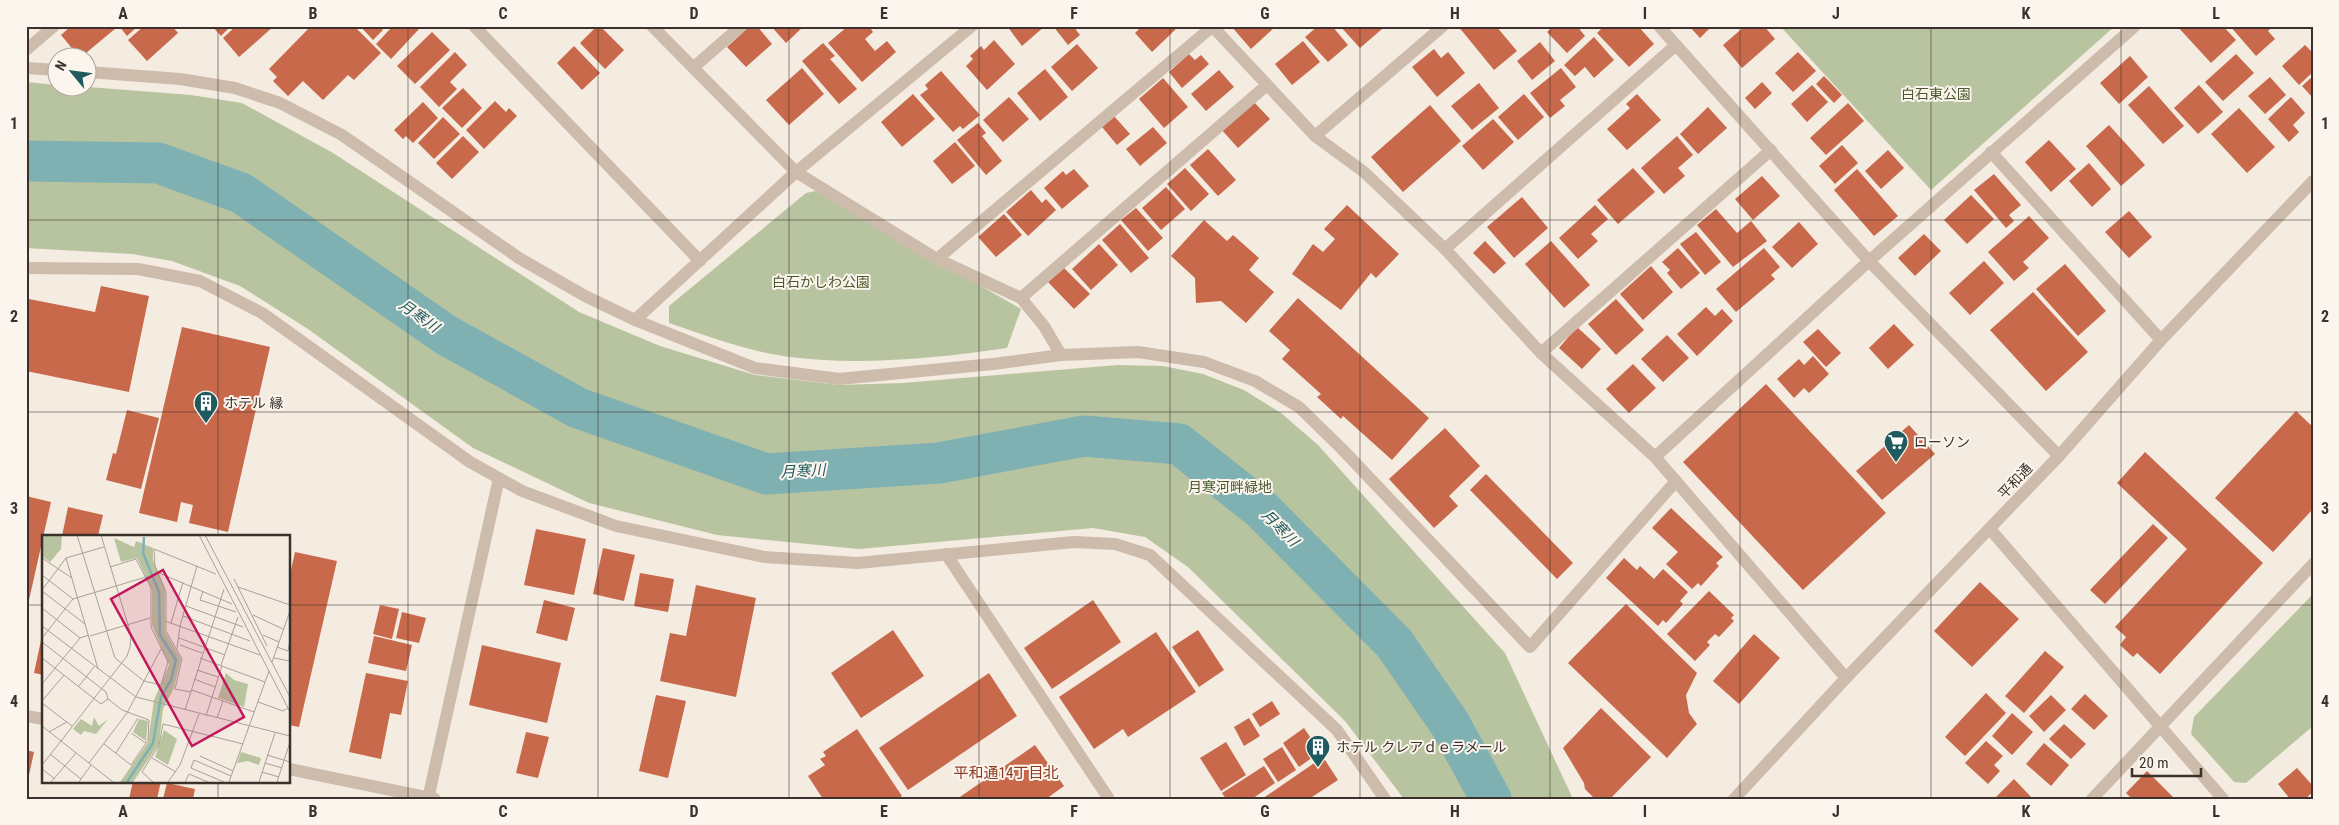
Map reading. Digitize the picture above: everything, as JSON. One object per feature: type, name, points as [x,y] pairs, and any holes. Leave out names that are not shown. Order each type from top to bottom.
[{"type":"street","points":[[26,50],[54,26]]},
{"type":"street","points":[[474,26],[700,261]]},
{"type":"street","points":[[652,26],[796,172],[937,259],[1021,298],[1044,326],[1061,355]]},
{"type":"street","points":[[694,67],[741,26]]},
{"type":"street","points":[[635,320],[796,172],[972,26]]},
{"type":"street","points":[[937,259],[1212,26],[1315,136],[1364,172],[1445,249],[1541,353],[1655,457],[1846,678]]},
{"type":"street","points":[[1315,136],[1443,26]]},
{"type":"street","points":[[1658,26],[1869,261],[2059,456]]},
{"type":"street","points":[[1655,457],[1869,261],[2135,26]]},
{"type":"street","points":[[1445,249],[1676,45]]},
{"type":"street","points":[[26,68],[48,69]]},
{"type":"street","points":[[98,73],[180,79],[235,88],[280,104],[342,135],[519,258],[585,296],[635,320],[755,368],[839,378],[993,364],[1061,355],[1138,352],[1204,362],[1255,381],[1299,407],[1342,449],[1530,647],[1676,481]]},
{"type":"street","points":[[1021,298],[1267,85]]},
{"type":"street","points":[[1541,353],[1771,150]]},
{"type":"street","points":[[1991,152],[2161,340]]},
{"type":"street","name":"平和通","points":[[1734,799],[1846,678],[2059,456],[2161,340],[2313,181]]},
{"type":"street","points":[[26,268],[138,269],[200,281],[262,313],[470,462],[522,491],[616,526],[764,557],[858,563],[1074,542],[1115,544],[1150,555],[1337,730],[1385,799]]},
{"type":"street","points":[[290,769],[430,798],[499,478]]},
{"type":"street","points":[[1990,529],[2223,799]]},
{"type":"street","points":[[946,554],[1109,799]]},
{"type":"street","points":[[2092,799],[2313,564]]},
{"type":"street","points":[[26,716],[42,719]]},
{"type":"green space","name":"白石東公園","points":[[1780,26],[2115,26],[1931,190]]},
{"type":"green space","name":"月寒河畔緑地","points":[[26,82],[48,84],[48,98],[98,98],[98,88],[191,95],[242,103],[333,153],[579,312],[660,346],[755,375],[838,385],[903,383],[1118,365],[1163,366],[1203,374],[1244,390],[1281,413],[1318,445],[1505,653],[1573,799],[1404,799],[1345,721],[1188,567],[1145,537],[1093,528],[859,549],[717,535],[589,503],[473,448],[308,329],[240,286],[172,261],[132,254],[26,248]]},
{"type":"green space","name":"白石かしわ公園","points":[[816,191],[1021,309],[1007,348],[899,360],[817,360],[759,351],[669,323],[669,306],[806,193]]},
{"type":"green space","points":[[2313,594],[2313,726],[2246,783],[2234,782],[2191,734],[2194,717]]},
{"type":"building","points":[[71,26],[114,26],[116,28],[92,48],[72,48],[61,35]]},
{"type":"building","points":[[119,26],[138,26],[127,36]]},
{"type":"building","points":[[144,26],[172,26],[178,33],[147,61],[128,40]]},
{"type":"building","points":[[212,26],[231,26],[221,36]]},
{"type":"building","points":[[236,26],[274,26],[239,57],[223,38]]},
{"type":"building","points":[[311,26],[354,26],[381,53],[354,80],[348,75],[323,100],[303,81],[288,96],[273,81],[277,77],[269,69]]},
{"type":"building","points":[[360,26],[379,26],[383,30],[373,40]]},
{"type":"building","points":[[393,26],[418,26],[420,28],[391,59],[376,44]]},
{"type":"building","points":[[597,26],[600,26],[624,50],[605,69],[580,43]]},
{"type":"building","points":[[750,26],[757,26],[772,44],[746,67],[727,47]]},
{"type":"building","points":[[771,26],[804,26],[786,43]]},
{"type":"building","points":[[848,26],[869,26],[873,32],[865,39],[875,51],[887,41],[896,52],[862,82],[828,43]]},
{"type":"building","points":[[1007,26],[1045,26],[1022,46]]},
{"type":"building","points":[[1053,26],[1073,26],[1080,35],[1068,45]]},
{"type":"building","points":[[1142,26],[1175,26],[1177,28],[1152,52],[1135,33]]},
{"type":"building","points":[[1231,26],[1276,26],[1251,49]]},
{"type":"building","points":[[1318,26],[1332,26],[1348,45],[1328,62],[1305,37]]},
{"type":"building","points":[[1340,26],[1379,26],[1382,29],[1360,48]]},
{"type":"building","points":[[1458,26],[1496,26],[1517,51],[1494,70]]},
{"type":"building","points":[[1554,26],[1577,26],[1585,36],[1567,53],[1547,32]]},
{"type":"building","points":[[1604,26],[1638,26],[1654,44],[1629,67],[1597,33]]},
{"type":"building","points":[[1689,26],[1712,26],[1700,38]]},
{"type":"building","points":[[1745,26],[1764,26],[1775,39],[1742,68],[1723,45]]},
{"type":"building","points":[[2177,26],[2223,26],[2236,40],[2211,63]]},
{"type":"building","points":[[2230,26],[2273,26],[2268,31],[2275,39],[2256,56]]},
{"type":"building","points":[[432,32],[450,50],[415,84],[397,66]]},
{"type":"building","points":[[1594,37],[1614,60],[1594,78],[1585,67],[1575,76],[1564,65]]},
{"type":"building","points":[[994,40],[1015,64],[987,90],[966,66],[973,59],[970,56],[981,46],[984,50]]},
{"type":"building","points":[[1303,41],[1320,62],[1292,85],[1275,64]]},
{"type":"building","points":[[1540,42],[1555,61],[1532,80],[1517,61]]},
{"type":"building","points":[[823,43],[835,56],[830,59],[857,89],[839,104],[802,61]]},
{"type":"building","points":[[1077,44],[1098,68],[1072,91],[1051,67]]},
{"type":"building","points":[[2305,45],[2313,53],[2313,72],[2299,85],[2282,66]]},
{"type":"building","points":[[574,46],[600,73],[582,90],[557,63]]},
{"type":"building","points":[[1434,49],[1441,58],[1448,52],[1465,73],[1437,97],[1412,67]]},
{"type":"building","points":[[455,52],[467,65],[450,82],[457,89],[439,107],[420,87]]},
{"type":"building","points":[[1798,52],[1816,71],[1793,92],[1775,73]]},
{"type":"building","points":[[1189,54],[1195,60],[1201,55],[1209,64],[1182,88],[1169,72]]},
{"type":"building","points":[[2236,54],[2254,73],[2223,101],[2205,82]]},
{"type":"building","points":[[2130,56],[2148,77],[2119,104],[2100,83]]},
{"type":"building","points":[[802,68],[824,94],[789,125],[766,100]]},
{"type":"building","points":[[1561,68],[1576,87],[1560,100],[1565,106],[1550,118],[1530,93]]},
{"type":"building","points":[[1045,69],[1068,97],[1040,121],[1017,93]]},
{"type":"building","points":[[1219,70],[1234,87],[1206,111],[1191,94]]},
{"type":"building","points":[[941,71],[980,115],[963,129],[960,126],[953,132],[920,95],[928,89],[925,85]]},
{"type":"building","points":[[1824,76],[1842,95],[1834,103],[1816,84]]},
{"type":"building","points":[[2313,76],[2313,98],[2302,86]]},
{"type":"building","points":[[2270,77],[2286,95],[2265,114],[2248,96]]},
{"type":"building","points":[[1163,78],[1188,107],[1164,128],[1139,99]]},
{"type":"building","points":[[1762,82],[1772,93],[1755,109],[1745,98]]},
{"type":"building","points":[[1479,83],[1499,108],[1472,130],[1451,106]]},
{"type":"building","points":[[1812,85],[1828,102],[1807,122],[1791,104]]},
{"type":"building","points":[[2199,85],[2223,112],[2198,134],[2174,108]]},
{"type":"building","points":[[2149,86],[2184,126],[2163,144],[2128,105]]},
{"type":"building","points":[[463,88],[482,108],[462,128],[442,108]]},
{"type":"building","points":[[913,94],[935,119],[902,147],[881,122]]},
{"type":"building","points":[[1524,94],[1544,117],[1518,140],[1498,117]]},
{"type":"building","points":[[1637,94],[1661,120],[1627,150],[1607,129],[1630,108],[1626,104]]},
{"type":"building","points":[[1009,97],[1029,119],[1003,142],[983,120]]},
{"type":"building","points":[[2291,97],[2305,113],[2293,125],[2299,132],[2289,142],[2268,119]]},
{"type":"building","points":[[1252,100],[1270,119],[1238,148],[1221,129]]},
{"type":"building","points":[[495,101],[506,112],[509,108],[517,116],[484,149],[466,130]]},
{"type":"building","points":[[423,102],[438,118],[413,143],[406,136],[403,139],[394,130]]},
{"type":"building","points":[[1848,103],[1864,121],[1826,155],[1810,138]]},
{"type":"building","points":[[1430,105],[1461,141],[1403,192],[1371,157]]},
{"type":"building","points":[[1708,107],[1727,128],[1698,154],[1680,134]]},
{"type":"building","points":[[2239,108],[2275,147],[2247,173],[2211,134]]},
{"type":"building","points":[[1114,116],[1130,134],[1117,145],[1102,127]]},
{"type":"building","points":[[443,117],[460,134],[434,159],[418,143]]},
{"type":"building","points":[[1493,119],[1514,142],[1483,170],[1462,146]]},
{"type":"building","points":[[978,123],[986,133],[982,136],[1002,161],[986,175],[957,140]]},
{"type":"building","points":[[2109,125],[2145,165],[2121,186],[2086,146]]},
{"type":"building","points":[[1153,127],[1167,143],[1140,166],[1126,149]]},
{"type":"building","points":[[463,136],[479,152],[452,179],[436,163]]},
{"type":"building","points":[[1677,136],[1693,155],[1678,168],[1685,176],[1664,194],[1641,168]]},
{"type":"building","points":[[2049,140],[2076,169],[2051,192],[2025,162]]},
{"type":"building","points":[[955,142],[975,166],[952,184],[933,161]]},
{"type":"building","points":[[1842,145],[1858,163],[1835,184],[1819,166]]},
{"type":"building","points":[[1208,149],[1236,180],[1218,196],[1190,165]]},
{"type":"building","points":[[1888,150],[1904,168],[1881,189],[1865,171]]},
{"type":"building","points":[[2089,163],[2111,189],[2092,207],[2069,181]]},
{"type":"building","points":[[1185,168],[1209,194],[1191,211],[1167,184]]},
{"type":"building","points":[[1633,168],[1655,192],[1618,224],[1597,200]]},
{"type":"building","points":[[1074,169],[1089,186],[1062,209],[1044,188],[1063,171],[1066,175]]},
{"type":"building","points":[[1857,169],[1898,216],[1874,236],[1834,190]]},
{"type":"building","points":[[1994,174],[2021,205],[2009,215],[2014,221],[2006,228],[1974,190]]},
{"type":"building","points":[[1762,176],[1780,196],[1753,220],[1735,199]]},
{"type":"building","points":[[1166,187],[1185,209],[1161,230],[1142,208]]},
{"type":"building","points":[[1031,190],[1042,203],[1046,199],[1056,210],[1028,236],[1006,212]]},
{"type":"building","points":[[1971,195],[1994,219],[1967,244],[1944,220]]},
{"type":"building","points":[[1522,197],[1548,228],[1514,258],[1487,227]]},
{"type":"building","points":[[1347,205],[1399,254],[1376,278],[1371,273],[1341,310],[1292,274],[1313,244],[1323,252],[1335,239],[1324,229]]},
{"type":"building","points":[[1595,205],[1608,219],[1591,234],[1598,241],[1578,259],[1559,238]]},
{"type":"building","points":[[1136,208],[1163,238],[1148,251],[1121,220]]},
{"type":"building","points":[[1716,209],[1737,233],[1751,221],[1767,241],[1733,267],[1697,225]]},
{"type":"building","points":[[2129,211],[2152,237],[2129,258],[2105,232]]},
{"type":"building","points":[[1004,214],[1022,235],[996,257],[978,237]]},
{"type":"building","points":[[2029,216],[2049,238],[2023,262],[2029,268],[2014,281],[1988,252]]},
{"type":"building","points":[[1204,220],[1227,241],[1233,235],[1259,258],[1249,270],[1274,292],[1246,323],[1221,301],[1196,303],[1195,278],[1171,256]]},
{"type":"building","points":[[1799,222],[1818,244],[1792,268],[1772,247]]},
{"type":"building","points":[[1120,224],[1149,258],[1131,273],[1102,240]]},
{"type":"building","points":[[1696,232],[1721,262],[1705,275],[1680,244]]},
{"type":"building","points":[[1924,234],[1941,251],[1915,276],[1898,258]]},
{"type":"building","points":[[1485,241],[1506,263],[1494,274],[1473,253]]},
{"type":"building","points":[[1551,241],[1590,285],[1564,308],[1525,264]]},
{"type":"building","points":[[1099,244],[1118,265],[1091,290],[1072,269]]},
{"type":"building","points":[[1678,248],[1700,273],[1681,289],[1667,273],[1670,270],[1662,262]]},
{"type":"building","points":[[1764,248],[1780,267],[1771,275],[1775,279],[1736,312],[1716,289]]},
{"type":"building","points":[[1984,261],[2004,283],[1970,315],[1949,293]]},
{"type":"building","points":[[2065,264],[2106,311],[2078,336],[2036,289]]},
{"type":"building","points":[[1651,266],[1673,292],[1643,320],[1620,294]]},
{"type":"building","points":[[1063,267],[1090,294],[1074,309],[1048,282]]},
{"type":"building","points":[[101,286],[149,296],[129,392],[26,371],[26,313],[29,299],[95,312]]},
{"type":"building","points":[[2033,292],[2088,352],[2046,391],[1990,330]]},
{"type":"building","points":[[1298,298],[1429,418],[1392,460],[1343,416],[1341,419],[1317,397],[1321,394],[1282,359],[1290,350],[1269,331]]},
{"type":"building","points":[[1616,299],[1644,330],[1616,355],[1588,324]]},
{"type":"building","points":[[1706,307],[1715,316],[1722,309],[1733,321],[1697,356],[1677,334]]},
{"type":"building","points":[[1894,324],[1914,345],[1888,369],[1869,348]]},
{"type":"building","name":"ホテル 縁","points":[[182,327],[270,347],[228,532],[189,523],[193,505],[181,502],[177,522],[139,513]]},
{"type":"building","points":[[1577,327],[1601,349],[1582,369],[1559,348]]},
{"type":"building","points":[[1818,329],[1841,353],[1826,367],[1803,342]]},
{"type":"building","points":[[1667,335],[1689,358],[1663,382],[1641,359]]},
{"type":"building","points":[[1813,356],[1829,374],[1809,393],[1804,388],[1794,398],[1777,379],[1799,359],[1804,365]]},
{"type":"building","points":[[1633,364],[1656,388],[1629,413],[1606,389]]},
{"type":"building","points":[[1766,384],[1886,513],[1803,590],[1683,462]]},
{"type":"building","points":[[127,410],[159,418],[141,489],[106,480],[113,453],[116,454]]},
{"type":"building","points":[[2296,411],[2313,427],[2313,509],[2273,552],[2215,498]]},
{"type":"building","name":"ローソン","points":[[1909,425],[1935,454],[1882,500],[1856,471]]},
{"type":"building","points":[[1445,428],[1480,466],[1449,496],[1458,506],[1434,528],[1389,479]]},
{"type":"building","points":[[2145,452],[2263,563],[2160,674],[2137,653],[2133,657],[2120,645],[2126,637],[2115,627],[2187,549],[2117,483]]},
{"type":"building","points":[[1486,474],[1573,563],[1557,579],[1470,490]]},
{"type":"building","points":[[26,496],[51,502],[26,609]]},
{"type":"building","points":[[68,507],[103,515],[98,535],[62,535]]},
{"type":"building","points":[[1671,508],[1723,557],[1716,563],[1719,566],[1701,586],[1698,583],[1692,589],[1666,564],[1678,552],[1652,528]]},
{"type":"building","points":[[2153,524],[2168,538],[2105,604],[2090,590]]},
{"type":"building","points":[[536,529],[586,539],[574,595],[524,585]]},
{"type":"building","points":[[603,548],[635,555],[624,601],[593,594]]},
{"type":"building","points":[[295,552],[337,561],[299,727],[290,725],[290,574]]},
{"type":"building","points":[[1624,558],[1637,570],[1640,566],[1654,579],[1663,569],[1688,592],[1680,601],[1683,604],[1666,623],[1663,620],[1658,626],[1606,578]]},
{"type":"building","points":[[640,573],[674,579],[668,612],[634,606]]},
{"type":"building","points":[[1980,582],[2019,619],[1972,667],[1934,631]]},
{"type":"building","points":[[696,585],[756,598],[736,697],[660,681],[670,633],[686,636]]},
{"type":"building","points":[[1709,591],[1734,615],[1731,618],[1734,621],[1719,637],[1715,634],[1707,642],[1710,645],[1695,661],[1667,634]]},
{"type":"building","points":[[544,600],[575,608],[567,641],[536,633]]},
{"type":"building","points":[[1093,600],[1121,642],[1052,689],[1024,648]]},
{"type":"building","points":[[1626,604],[1697,673],[1686,695],[1689,713],[1697,724],[1667,758],[1568,663]]},
{"type":"building","points":[[380,605],[399,609],[392,639],[373,634]]},
{"type":"building","points":[[402,612],[426,618],[419,643],[396,638]]},
{"type":"building","points":[[893,630],[924,676],[861,718],[831,673]]},
{"type":"building","points":[[1198,630],[1224,670],[1199,687],[1172,647]]},
{"type":"building","points":[[1156,632],[1196,692],[1128,737],[1123,729],[1094,749],[1059,697]]},
{"type":"building","points":[[1754,634],[1780,658],[1739,704],[1713,681]]},
{"type":"building","points":[[42,636],[42,675],[34,673]]},
{"type":"building","points":[[374,636],[412,645],[406,671],[368,663]]},
{"type":"building","points":[[482,645],[561,663],[547,723],[469,705]]},
{"type":"building","points":[[2045,651],[2064,667],[2024,713],[2005,696]]},
{"type":"building","points":[[366,673],[408,681],[401,715],[390,713],[381,759],[349,752]]},
{"type":"building","points":[[989,673],[1017,716],[908,790],[879,748]]},
{"type":"building","points":[[1986,693],[2006,713],[1965,756],[1945,737]]},
{"type":"building","points":[[2085,694],[2108,716],[2094,730],[2071,709]]},
{"type":"building","points":[[656,695],[686,701],[668,778],[639,771]]},
{"type":"building","points":[[2051,695],[2066,710],[2044,732],[2029,716]]},
{"type":"building","points":[[1272,701],[1280,714],[1260,727],[1252,714]]},
{"type":"building","points":[[1601,708],[1651,757],[1610,799],[1595,799],[1585,789],[1584,783],[1563,748]]},
{"type":"building","points":[[2012,713],[2033,732],[2012,755],[1992,736]]},
{"type":"building","points":[[1249,718],[1260,736],[1244,746],[1234,727]]},
{"type":"building","points":[[2064,724],[2086,744],[2071,759],[2049,739]]},
{"type":"building","points":[[1304,728],[1320,752],[1299,767],[1283,743]]},
{"type":"building","points":[[857,729],[902,796],[898,799],[823,799],[808,776],[825,765],[820,759],[826,756],[823,752]]},
{"type":"building","points":[[526,732],[549,737],[538,778],[516,773]]},
{"type":"building","points":[[1986,741],[2003,756],[1994,765],[2000,771],[1988,784],[1965,763]]},
{"type":"building","points":[[1226,742],[1246,775],[1221,791],[1200,758]]},
{"type":"building","points":[[2044,743],[2069,765],[2051,786],[2026,764]]},
{"type":"building","points":[[1035,745],[1064,786],[1046,799],[957,799]]},
{"type":"building","points":[[1282,747],[1296,770],[1278,782],[1263,759]]},
{"type":"building","points":[[26,750],[34,752],[27,784],[26,784]]},
{"type":"building","name":"ホテル クレアｄｅラメール","points":[[1323,757],[1338,780],[1309,799],[1262,799]]},
{"type":"building","points":[[1264,766],[1275,783],[1252,799],[1226,799],[1222,793]]},
{"type":"building","points":[[2297,768],[2313,786],[2313,792],[2305,799],[2290,799],[2278,784]]},
{"type":"building","points":[[2147,771],[2175,799],[2132,799],[2126,793]]},
{"type":"building","points":[[2014,779],[2033,799],[1994,799]]},
{"type":"building","points":[[133,782],[161,782],[157,799],[129,799]]},
{"type":"building","points":[[167,783],[195,789],[193,799],[163,799]]},
{"type":"waterway","name":"月寒川","points":[[26,161],[158,163],[241,193],[446,335],[578,408],[766,474],[939,463],[1084,436],[1179,444],[1261,509],[1394,643],[1450,724],[1491,799]]},
{"type":"place","name":"ホテル 縁","points":[[206,424]]},
{"type":"place","name":"ローソン","points":[[1896,463]]},
{"type":"place","name":"ホテル クレアｄｅラメール","points":[[1318,768]]},
{"type":"district","name":"平和通14丁目北","points":[[1006,773]]}]
